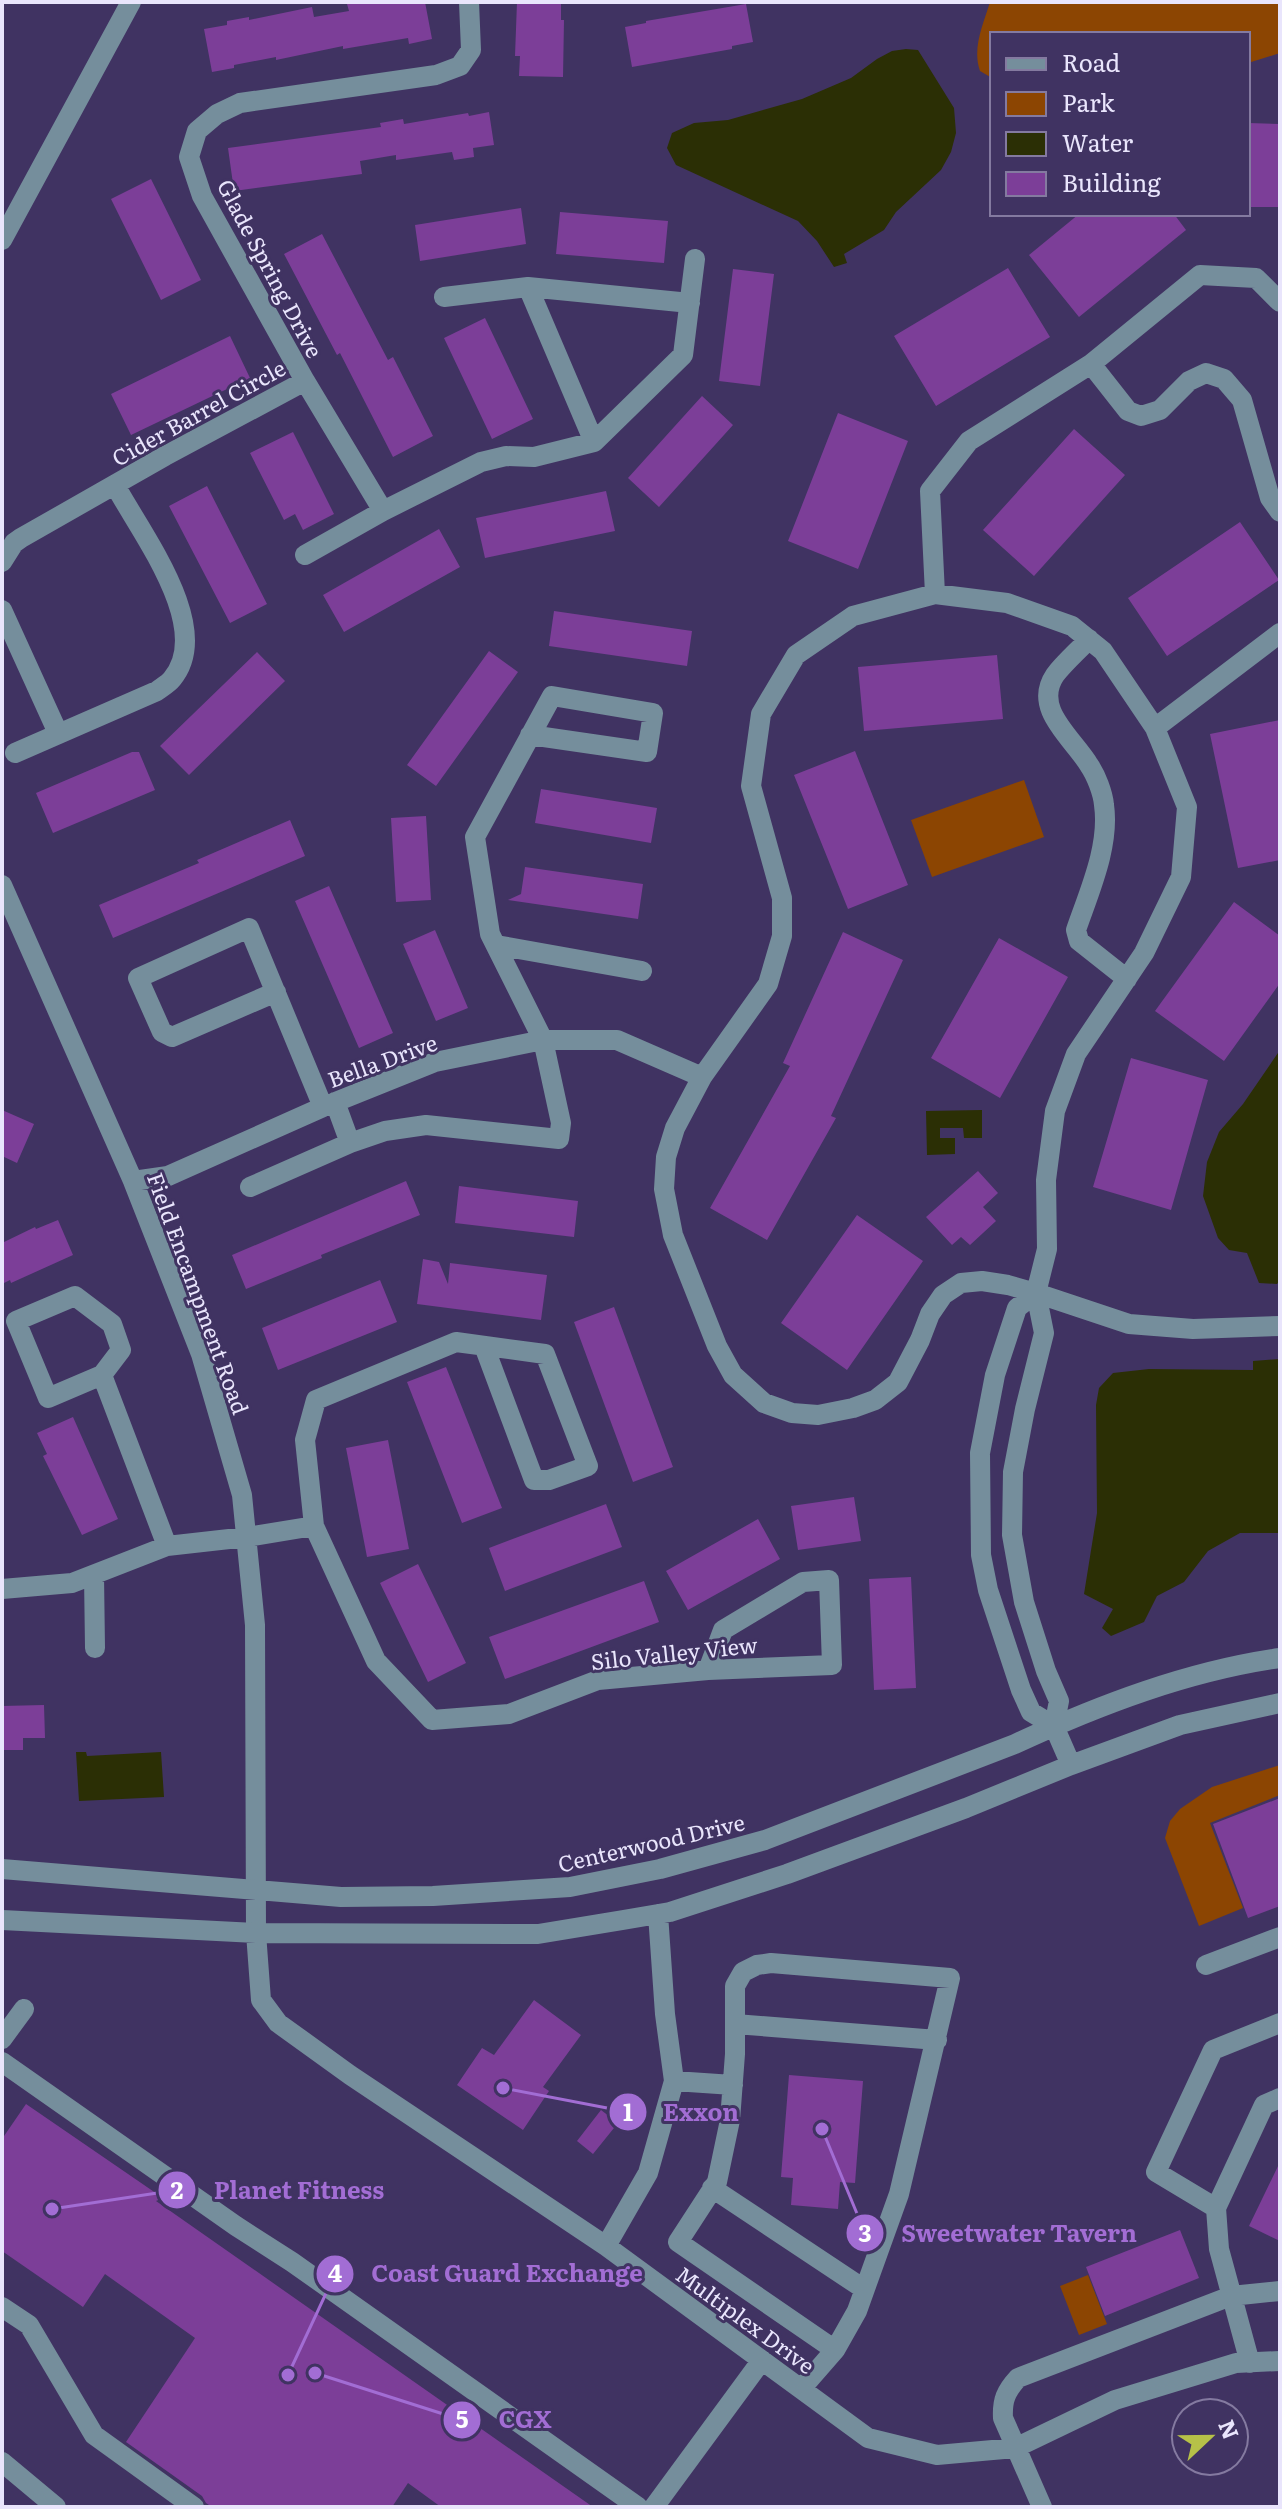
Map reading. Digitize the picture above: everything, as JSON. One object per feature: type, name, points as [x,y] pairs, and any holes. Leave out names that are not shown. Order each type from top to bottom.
[{"type":"street","points":[[2,240],[131,2]]},
{"type":"street","name":"Glade Spring Drive","points":[[383,511],[305,381],[202,196],[189,157],[197,131],[217,114],[240,103],[436,75],[460,66],[471,50],[469,2]]},
{"type":"street","points":[[305,555],[383,511],[481,462],[506,456],[534,457],[594,442],[683,355],[695,259]]},
{"type":"street","points":[[935,594],[930,491],[969,441],[1091,364],[1200,275],[1256,278],[1280,302]]},
{"type":"street","points":[[444,297],[528,287],[690,303]]},
{"type":"street","points":[[528,287],[594,442]]},
{"type":"street","points":[[1091,364],[1128,411],[1141,416],[1160,410],[1189,381],[1206,373],[1224,379],[1242,400],[1270,498],[1280,512]]},
{"type":"street","name":"Cider Barrel Circle","points":[[2,562],[21,538],[305,381]]},
{"type":"street","name":"Cider Barrel Circle","points":[[15,753],[157,691],[172,679],[181,663],[184,620],[169,578],[115,485]]},
{"type":"street","points":[[1071,1765],[1054,1726],[1059,1701],[1024,1602],[1012,1535],[1013,1472],[1044,1333],[1036,1293],[1047,1249],[1046,1180],[1055,1111],[1076,1054],[1144,953],[1181,877],[1187,807],[1155,728],[1103,651],[1072,626],[1007,603],[935,594],[853,616],[796,655],[761,714],[751,786],[782,898],[782,936],[768,984],[702,1077],[675,1128],[666,1157],[664,1189],[673,1235],[717,1346],[733,1375],[764,1403],[792,1413],[818,1415],[875,1400],[898,1382],[930,1314],[943,1295],[961,1283],[982,1281],[1036,1293],[1129,1324],[1193,1329],[1280,1326]]},
{"type":"street","points":[[2,610],[58,733]]},
{"type":"street","points":[[1155,728],[1280,633]]},
{"type":"street","points":[[1089,639],[1054,677],[1047,696],[1062,729],[1090,766],[1104,804],[1104,839],[1076,930],[1079,941],[1127,979]]},
{"type":"street","points":[[250,1187],[385,1131],[426,1125],[559,1139],[561,1123],[543,1040],[490,934],[475,837],[530,735],[552,696],[653,713],[647,752],[530,735]]},
{"type":"street","name":"Field Encampment Road","points":[[2,885],[133,1181],[201,1354],[242,1495],[255,1625],[256,1933]]},
{"type":"street","points":[[276,992],[172,1037],[162,1032],[138,978],[249,928],[329,1105],[350,1143]]},
{"type":"street","points":[[496,945],[642,971]]},
{"type":"street","name":"Bella Drive","points":[[133,1181],[168,1176],[435,1062],[543,1040],[617,1040],[702,1077]]},
{"type":"street","points":[[1036,1293],[1017,1308],[995,1375],[980,1453],[981,1555],[988,1590],[1021,1690],[1031,1712],[1054,1726]]},
{"type":"street","points":[[75,1296],[112,1324],[121,1350],[102,1375],[48,1398],[16,1321],[75,1296]]},
{"type":"street","name":"Silo Valley View","points":[[484,1346],[534,1480],[549,1480],[588,1466],[545,1354],[456,1342],[316,1400],[305,1440],[314,1526],[376,1661],[432,1720],[509,1714],[598,1680],[708,1670],[832,1665],[829,1580],[803,1582],[723,1630],[708,1670]]},
{"type":"street","points":[[102,1375],[167,1546]]},
{"type":"street","points":[[2,1589],[72,1583],[167,1546],[314,1526]]},
{"type":"street","points":[[94,1575],[95,1648]]},
{"type":"street","name":"Centerwood Drive","points":[[2,1869],[341,1897],[448,1895],[570,1887],[660,1869],[765,1840],[1015,1744],[1134,1694],[1219,1669],[1280,1658]]},
{"type":"street","points":[[2,1920],[256,1933],[538,1934],[658,1914],[787,1874],[1180,1725],[1280,1703]]},
{"type":"street","points":[[606,2246],[648,2173],[674,2081],[665,2014],[658,1914]]},
{"type":"street","name":"Multiplex Drive","points":[[256,1933],[261,2000],[278,2023],[350,2075],[606,2246],[868,2438],[937,2455],[1015,2448],[1115,2400],[1236,2363],[1280,2361]]},
{"type":"street","points":[[1206,1965],[1280,1937]]},
{"type":"street","points":[[801,2389],[835,2350],[857,2311],[899,2194],[950,1978],[771,1963],[757,1965],[743,1972],[735,1986],[730,2120],[717,2182],[678,2242],[835,2350]]},
{"type":"street","points":[[2,2039],[24,2009]]},
{"type":"street","points":[[1216,2208],[1156,2172],[1213,2050],[1280,2023]]},
{"type":"street","points":[[735,2024],[937,2040]]},
{"type":"street","points":[[2,2062],[638,2507]]},
{"type":"street","points":[[674,2081],[733,2085]]},
{"type":"street","points":[[1250,2363],[1219,2249],[1216,2208],[1264,2105],[1280,2098]]},
{"type":"street","points":[[712,2188],[864,2289]]},
{"type":"street","points":[[1042,2507],[1003,2418],[1006,2391],[1018,2378],[1231,2296],[1280,2291]]},
{"type":"street","points":[[2,2307],[29,2325],[94,2435],[194,2507]]},
{"type":"street","points":[[654,2507],[762,2360]]},
{"type":"street","points":[[2,2462],[56,2507]]},
{"type":"green space","points":[[990,2],[1280,2],[1280,53],[1250,62],[1250,32],[990,32],[990,77],[980,71],[977,54],[979,36]]},
{"type":"green space","points":[[1024,780],[1044,837],[932,877],[911,820]]},
{"type":"green space","points":[[1280,1765],[1280,1795],[1210,1823],[1243,1908],[1199,1926],[1165,1838],[1170,1821],[1180,1809],[1212,1787]]},
{"type":"green space","points":[[1088,2275],[1107,2324],[1079,2335],[1060,2286]]},
{"type":"water","points":[[918,50],[954,108],[956,133],[951,152],[941,170],[896,212],[884,230],[844,254],[847,263],[834,267],[817,241],[798,221],[676,165],[667,148],[672,133],[694,123],[728,120],[802,99],[851,78],[892,51]]},
{"type":"water","points":[[1280,1050],[1280,1280],[1277,1284],[1259,1283],[1247,1253],[1229,1250],[1218,1238],[1203,1196],[1207,1162],[1219,1132],[1243,1104]]},
{"type":"water","points":[[982,1110],[982,1138],[964,1138],[963,1128],[940,1128],[940,1138],[955,1138],[955,1154],[927,1155],[926,1111]]},
{"type":"water","points":[[1280,1359],[1280,1533],[1240,1533],[1208,1551],[1184,1582],[1157,1596],[1144,1622],[1111,1636],[1102,1628],[1113,1609],[1084,1594],[1097,1513],[1096,1405],[1099,1388],[1113,1373],[1149,1369],[1253,1370],[1253,1361]]},
{"type":"water","points":[[76,1752],[86,1752],[87,1756],[161,1752],[164,1797],[79,1801]]},
{"type":"building","points":[[425,2],[432,39],[409,44],[408,38],[343,49],[343,46],[234,65],[234,68],[212,72],[204,29],[227,25],[227,21],[249,17],[249,20],[312,7],[314,17],[349,11],[347,4]]},
{"type":"building","points":[[517,2],[561,2],[561,20],[564,20],[563,77],[519,76],[520,56],[515,56]]},
{"type":"building","points":[[746,4],[753,42],[732,46],[732,49],[632,67],[625,27]]},
{"type":"building","points":[[489,112],[494,145],[473,148],[474,157],[454,160],[452,152],[396,160],[396,155],[360,161],[362,174],[234,191],[228,148],[381,127],[380,123],[403,119],[404,124]]},
{"type":"building","points":[[1250,123],[1280,124],[1280,207],[1250,207]]},
{"type":"building","points":[[151,179],[201,280],[161,300],[111,199]]},
{"type":"building","points":[[521,208],[526,244],[420,261],[415,225]]},
{"type":"building","points":[[560,212],[668,221],[664,263],[556,254]]},
{"type":"building","points":[[1077,216],[1176,216],[1186,230],[1079,317],[1029,255]]},
{"type":"building","points":[[322,234],[388,360],[393,357],[433,436],[393,457],[340,353],[337,355],[284,254]]},
{"type":"building","points":[[1008,268],[1050,337],[936,406],[894,336]]},
{"type":"building","points":[[733,269],[774,274],[760,386],[719,381]]},
{"type":"building","points":[[485,318],[533,419],[492,439],[444,338]]},
{"type":"building","points":[[230,336],[250,378],[131,435],[111,394]]},
{"type":"building","points":[[702,396],[733,425],[659,507],[628,478]]},
{"type":"building","points":[[838,413],[908,441],[858,569],[788,541]]},
{"type":"building","points":[[1074,429],[1125,475],[1034,576],[983,530]]},
{"type":"building","points":[[293,432],[334,514],[303,530],[295,514],[284,520],[250,453]]},
{"type":"building","points":[[207,486],[267,604],[230,623],[169,506]]},
{"type":"building","points":[[606,491],[615,531],[485,558],[476,518]]},
{"type":"building","points":[[1240,522],[1279,580],[1167,656],[1128,598]]},
{"type":"building","points":[[439,529],[460,567],[344,632],[323,595]]},
{"type":"building","points":[[554,611],[692,631],[687,666],[549,646]]},
{"type":"building","points":[[489,651],[518,672],[436,786],[407,765]]},
{"type":"building","points":[[257,652],[285,681],[189,775],[160,746]]},
{"type":"building","points":[[997,655],[1003,719],[864,731],[858,667]]},
{"type":"building","points":[[1280,720],[1280,860],[1238,868],[1210,734]]},
{"type":"building","points":[[855,751],[908,885],[848,909],[794,775]]},
{"type":"building","points":[[132,752],[139,752],[155,790],[53,833],[36,793]]},
{"type":"building","points":[[541,789],[657,808],[651,843],[535,823]]},
{"type":"building","points":[[426,816],[431,900],[396,902],[391,818]]},
{"type":"building","points":[[290,820],[305,856],[113,938],[99,905]]},
{"type":"building","points":[[525,867],[643,884],[638,919],[508,900],[521,894]]},
{"type":"building","points":[[329,886],[393,1033],[359,1048],[295,901]]},
{"type":"building","points":[[1234,902],[1280,936],[1280,983],[1224,1061],[1155,1011]]},
{"type":"building","points":[[435,930],[468,1008],[436,1021],[403,944]]},
{"type":"building","points":[[843,932],[903,960],[831,1116],[836,1118],[767,1240],[710,1208],[790,1066],[783,1063]]},
{"type":"building","points":[[999,938],[1068,977],[1000,1098],[931,1058]]},
{"type":"building","points":[[1131,1058],[1208,1080],[1171,1210],[1093,1187]]},
{"type":"building","points":[[2,1110],[34,1124],[17,1163],[2,1156]]},
{"type":"building","points":[[978,1171],[998,1193],[983,1207],[996,1221],[970,1245],[961,1237],[952,1245],[926,1217]]},
{"type":"building","points":[[406,1181],[420,1215],[246,1289],[232,1255]]},
{"type":"building","points":[[459,1186],[578,1201],[574,1237],[455,1223]]},
{"type":"building","points":[[857,1215],[923,1261],[847,1370],[781,1323]]},
{"type":"building","points":[[58,1220],[73,1255],[11,1283],[10,1280],[2,1284],[2,1243]]},
{"type":"building","points":[[423,1259],[439,1262],[448,1284],[450,1263],[547,1275],[541,1320],[417,1304]]},
{"type":"building","points":[[380,1280],[397,1322],[278,1370],[262,1328]]},
{"type":"building","points":[[614,1307],[673,1467],[633,1482],[574,1322]]},
{"type":"building","points":[[446,1367],[502,1508],[462,1523],[407,1382]]},
{"type":"building","points":[[73,1417],[118,1519],[82,1535],[43,1456],[47,1454],[37,1433]]},
{"type":"building","points":[[388,1440],[409,1549],[367,1557],[346,1448]]},
{"type":"building","points":[[854,1497],[861,1541],[798,1550],[791,1506]]},
{"type":"building","points":[[606,1504],[622,1547],[505,1591],[489,1548]]},
{"type":"building","points":[[758,1519],[780,1559],[688,1610],[666,1571]]},
{"type":"building","points":[[418,1564],[466,1663],[428,1682],[380,1583]]},
{"type":"building","points":[[911,1577],[916,1688],[874,1690],[869,1579]]},
{"type":"building","points":[[644,1581],[659,1622],[505,1679],[489,1637]]},
{"type":"building","points":[[44,1705],[45,1738],[23,1738],[23,1750],[2,1750],[2,1706]]},
{"type":"building","points":[[1280,1798],[1280,1906],[1248,1918],[1213,1824]]},
{"type":"building","points":[[534,2000],[581,2035],[543,2087],[549,2091],[523,2130],[457,2085],[482,2048],[494,2055]]},
{"type":"building","points":[[789,2075],[863,2081],[855,2183],[840,2182],[838,2209],[791,2205],[793,2178],[781,2177]]},
{"type":"building","points":[[26,2104],[163,2198],[156,2201],[593,2507],[441,2507],[408,2483],[392,2507],[212,2507],[206,2503],[202,2496],[126,2442],[195,2338],[105,2274],[83,2307],[2,2251],[2,2139]]},
{"type":"building","points":[[601,2110],[618,2123],[593,2154],[577,2141]]},
{"type":"building","points":[[1280,2162],[1280,2241],[1249,2226]]},
{"type":"building","points":[[1180,2230],[1199,2278],[1105,2316],[1086,2267]]},
{"type":"place","name":"Exxon","points":[[503,2088]]},
{"type":"place","name":"Sweetwater Tavern","points":[[822,2129]]},
{"type":"place","name":"Planet Fitness","points":[[52,2209]]},
{"type":"place","name":"CGX","points":[[315,2373]]},
{"type":"place","name":"Coast Guard Exchange","points":[[288,2375]]}]
